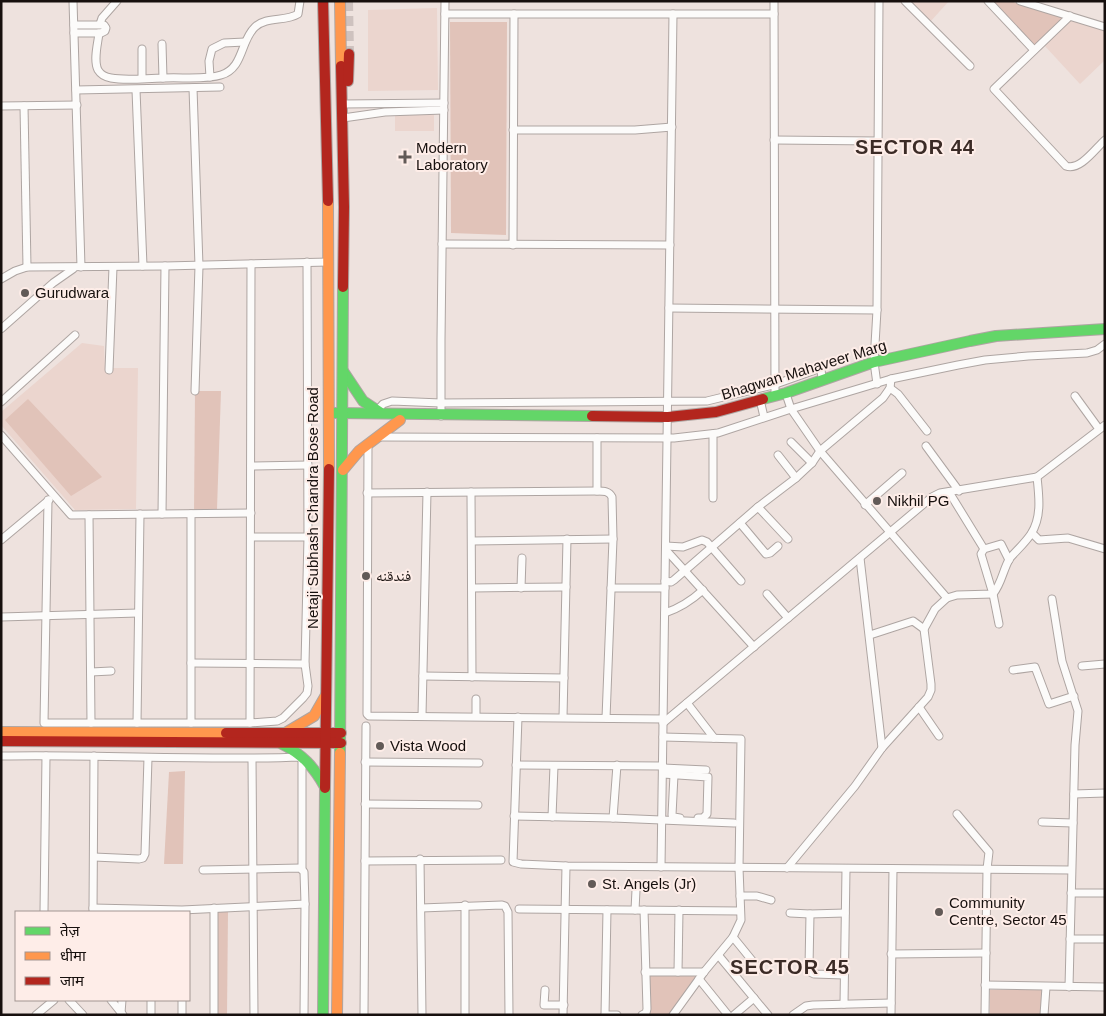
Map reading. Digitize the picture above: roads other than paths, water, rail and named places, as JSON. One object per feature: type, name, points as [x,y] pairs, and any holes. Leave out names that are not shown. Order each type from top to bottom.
[{"type":"main road","name":"Netaji Subhash Chandra Bose Road","points":[[323,1],[329,262],[323,1015]]},
{"type":"main road","name":"Netaji Subhash Chandra Bose Road","points":[[337,1015],[343,470],[343,101],[340,1]]},
{"type":"main road","points":[[343,101],[348,85],[350,54]]},
{"type":"main road","name":"Bhagwan Mahaveer Marg","points":[[342,416],[381,413],[441,416],[668,419],[716,412],[774,390],[822,380],[875,365],[996,336],[1105,328]]},
{"type":"main road","name":"Bhagwan Mahaveer Marg","points":[[329,416],[400,420],[668,419],[717,416],[787,397],[875,365],[996,341],[1105,333]]},
{"type":"main road","points":[[329,351],[342,352]]},
{"type":"main road","points":[[342,371],[364,403],[381,413]]},
{"type":"main road","points":[[343,470],[353,457],[400,420]]},
{"type":"main road","points":[[286,733],[314,716],[326,695]]},
{"type":"main road","points":[[1,732],[286,733],[341,738]]},
{"type":"main road","points":[[1,741],[276,742],[326,737]]},
{"type":"main road","points":[[276,742],[305,757],[319,775],[325,788]]},
{"type":"street","points":[[73,1],[78,268]]},
{"type":"street","points":[[100,24],[102,18],[117,1]]},
{"type":"street","points":[[99,33],[96,63],[98,71],[104,76],[112,78],[210,77],[222,75],[232,69],[240,57],[245,42],[253,29],[267,20],[292,18],[298,14],[300,1]]},
{"type":"street","points":[[441,416],[445,1]]},
{"type":"street","points":[[381,413],[387,402],[707,401],[774,390],[774,1]]},
{"type":"street","points":[[877,384],[875,365],[879,1]]},
{"type":"street","points":[[905,1],[970,66]]},
{"type":"street","points":[[988,1],[1034,50]]},
{"type":"street","points":[[1020,1],[1105,27]]},
{"type":"street","points":[[445,14],[774,14]]},
{"type":"street","points":[[513,244],[514,14]]},
{"type":"street","points":[[661,867],[674,14]]},
{"type":"street","points":[[1070,16],[994,90],[1070,168],[1078,165],[1105,140]]},
{"type":"street","points":[[74,24],[100,24],[105,26],[106,30],[99,33],[74,33]]},
{"type":"street","points":[[210,77],[209,61],[212,49],[224,42],[245,42]]},
{"type":"street","points":[[162,44],[163,78]]},
{"type":"street","points":[[142,49],[142,78]]},
{"type":"street","points":[[76,90],[220,87]]},
{"type":"street","points":[[193,88],[199,266],[195,391]]},
{"type":"street","points":[[136,90],[143,266]]},
{"type":"street","points":[[343,101],[444,107]]},
{"type":"street","points":[[1,106],[76,105]]},
{"type":"street","points":[[24,106],[27,268]]},
{"type":"street","points":[[343,118],[444,107]]},
{"type":"street","points":[[513,130],[635,130],[672,127]]},
{"type":"street","points":[[774,140],[878,141]]},
{"type":"street","points":[[442,244],[670,245]]},
{"type":"street","points":[[51,498],[45,615],[44,723],[250,724],[277,721],[283,718],[307,693],[308,686],[305,664],[308,537],[308,262]]},
{"type":"street","points":[[1,279],[15,271],[27,268],[329,262]]},
{"type":"street","points":[[250,724],[252,264]]},
{"type":"street","points":[[162,514],[165,266]]},
{"type":"street","points":[[109,370],[113,267]]},
{"type":"street","points":[[1,330],[53,283],[78,268]]},
{"type":"street","points":[[669,308],[876,310]]},
{"type":"street","points":[[1,402],[75,335]]},
{"type":"street","points":[[378,437],[667,438],[713,434],[891,380],[985,360],[1087,352],[1097,350],[1105,344]]},
{"type":"street","points":[[611,588],[671,582],[758,507],[796,478],[812,463],[820,452],[868,412],[888,393],[891,380]]},
{"type":"street","points":[[890,388],[898,394],[927,431]]},
{"type":"street","points":[[368,444],[366,711],[369,716],[606,718],[664,721],[932,496],[1037,477],[1102,427],[1075,396]]},
{"type":"street","points":[[787,397],[791,409],[820,452],[947,598]]},
{"type":"street","points":[[761,404],[764,417]]},
{"type":"street","points":[[713,434],[713,498]]},
{"type":"street","points":[[1,435],[51,498],[71,515],[251,513]]},
{"type":"street","points":[[597,438],[597,491]]},
{"type":"street","points":[[791,442],[812,463]]},
{"type":"street","points":[[926,446],[960,491]]},
{"type":"street","points":[[778,455],[796,478]]},
{"type":"street","points":[[252,466],[308,465]]},
{"type":"street","points":[[865,505],[902,473]]},
{"type":"street","points":[[994,594],[1009,560],[1032,534],[1039,510],[1040,498],[1037,477]]},
{"type":"street","points":[[367,492],[607,491],[612,497],[613,539],[606,718]]},
{"type":"street","points":[[422,716],[427,492]]},
{"type":"street","points":[[472,492],[472,677]]},
{"type":"street","points":[[949,492],[984,550]]},
{"type":"street","points":[[1,540],[51,498]]},
{"type":"street","points":[[758,507],[788,539]]},
{"type":"street","points":[[137,723],[140,514]]},
{"type":"street","points":[[191,514],[191,723]]},
{"type":"street","points":[[89,515],[91,723]]},
{"type":"street","points":[[740,523],[766,554],[778,546]]},
{"type":"street","points":[[1032,534],[1039,540],[1068,538],[1105,549]]},
{"type":"street","points":[[251,537],[308,537]]},
{"type":"street","points":[[472,541],[613,539]]},
{"type":"street","points":[[563,718],[567,540]]},
{"type":"street","points":[[666,548],[683,546],[702,540],[707,542],[741,580]]},
{"type":"street","points":[[999,624],[994,594],[981,554],[984,550],[1001,544],[1009,560]]},
{"type":"street","points":[[666,548],[754,647]]},
{"type":"street","points":[[521,588],[522,558]]},
{"type":"street","points":[[860,558],[882,748]]},
{"type":"street","points":[[472,588],[566,587]]},
{"type":"street","points":[[665,613],[677,609],[703,590]]},
{"type":"street","points":[[767,594],[788,618]]},
{"type":"street","points":[[787,868],[855,786],[882,748],[928,697],[931,690],[924,629],[935,609],[947,598],[957,595],[994,594]]},
{"type":"street","points":[[1052,599],[1062,661],[1074,696],[1078,717],[1075,745],[1069,987]]},
{"type":"street","points":[[1,617],[138,613]]},
{"type":"street","points":[[870,635],[913,622],[924,629]]},
{"type":"street","points":[[191,663],[305,664]]},
{"type":"street","points":[[1082,666],[1105,664]]},
{"type":"street","points":[[1013,670],[1035,667],[1046,701],[1049,704],[1074,696]]},
{"type":"street","points":[[91,672],[111,671]]},
{"type":"street","points":[[423,676],[564,678]]},
{"type":"street","points":[[476,699],[476,716]]},
{"type":"street","points":[[687,703],[714,738]]},
{"type":"street","points":[[919,707],[939,736]]},
{"type":"street","points":[[518,717],[513,862],[566,866],[1071,870]]},
{"type":"street","points":[[364,1015],[366,726]]},
{"type":"street","points":[[663,736],[742,738],[739,868],[741,920],[733,937],[704,972],[674,1015]]},
{"type":"street","points":[[1,756],[252,759],[302,757],[302,869],[305,904],[304,1015]]},
{"type":"street","points":[[44,911],[46,756]]},
{"type":"street","points":[[94,756],[93,910],[182,911],[305,904]]},
{"type":"street","points":[[94,857],[143,858],[145,854],[148,758]]},
{"type":"street","points":[[252,759],[255,906],[254,1015]]},
{"type":"street","points":[[365,762],[479,763]]},
{"type":"street","points":[[516,765],[617,765],[706,770]]},
{"type":"street","points":[[613,818],[617,765]]},
{"type":"street","points":[[552,817],[554,766]]},
{"type":"street","points":[[663,769],[674,775],[708,777],[707,814],[705,817],[676,818],[673,816],[674,775]]},
{"type":"street","points":[[1074,794],[1105,793]]},
{"type":"street","points":[[365,804],[478,805]]},
{"type":"street","points":[[957,814],[989,852],[987,869],[985,1015]]},
{"type":"street","points":[[514,816],[734,823]]},
{"type":"street","points":[[1042,822],[1073,823]]},
{"type":"street","points":[[420,860],[422,1015]]},
{"type":"street","points":[[365,861],[501,860]]},
{"type":"street","points":[[563,1015],[566,866]]},
{"type":"street","points":[[203,870],[302,869]]},
{"type":"street","points":[[844,1004],[846,869]]},
{"type":"street","points":[[890,1015],[893,869]]},
{"type":"street","points":[[635,910],[636,890]]},
{"type":"street","points":[[1071,893],[1105,893]]},
{"type":"street","points":[[740,896],[757,896],[771,900]]},
{"type":"street","points":[[421,908],[502,905],[507,908],[509,1015]]},
{"type":"street","points":[[465,906],[465,1015]]},
{"type":"street","points":[[214,908],[214,1015]]},
{"type":"street","points":[[519,909],[740,911]]},
{"type":"street","points":[[607,910],[604,1015],[617,1015]]},
{"type":"street","points":[[642,1015],[646,1013],[647,1009],[644,910]]},
{"type":"street","points":[[678,972],[679,910]]},
{"type":"street","points":[[790,913],[845,913]]},
{"type":"street","points":[[810,914],[810,972],[814,974],[844,975]]},
{"type":"street","points":[[733,937],[759,969]]},
{"type":"street","points":[[1070,939],[1105,939]]},
{"type":"street","points":[[892,954],[986,953]]},
{"type":"street","points":[[718,956],[768,1015]]},
{"type":"street","points":[[645,972],[704,972]]},
{"type":"street","points":[[699,979],[728,1015]]},
{"type":"street","points":[[985,985],[1105,987]]},
{"type":"street","points":[[1044,1015],[1046,987]]},
{"type":"street","points":[[545,990],[544,1005],[564,1005]]},
{"type":"street","points":[[734,1015],[754,998]]},
{"type":"street","points":[[36,1015],[53,1001]]},
{"type":"street","points":[[70,1001],[82,1015]]},
{"type":"street","points":[[112,1001],[122,1014]]},
{"type":"street","points":[[122,1001],[122,1014]]},
{"type":"street","points":[[151,1001],[151,1015]]},
{"type":"street","points":[[182,1001],[182,1015]]},
{"type":"street","points":[[793,1015],[806,1006],[813,1005],[891,1003]]},
{"type":"tunnel","points":[[348,1],[349,54]]},
{"type":"place","name":"Modern Laboratory","points":[[405,157]]},
{"type":"place","name":"Gurudwara","points":[[25,293]]},
{"type":"place","name":"Nikhil PG","points":[[877,501]]},
{"type":"place","name":"فندقنه","points":[[366,576]]},
{"type":"place","name":"Vista Wood","points":[[380,746]]},
{"type":"place","name":"St. Angels (Jr)","points":[[592,884]]},
{"type":"place","name":"Community Centre, Sector 45","points":[[939,912]]},
{"type":"district","name":"SECTOR 44","points":[[915,147]]},
{"type":"district","name":"SECTOR 45","points":[[790,967]]}]
